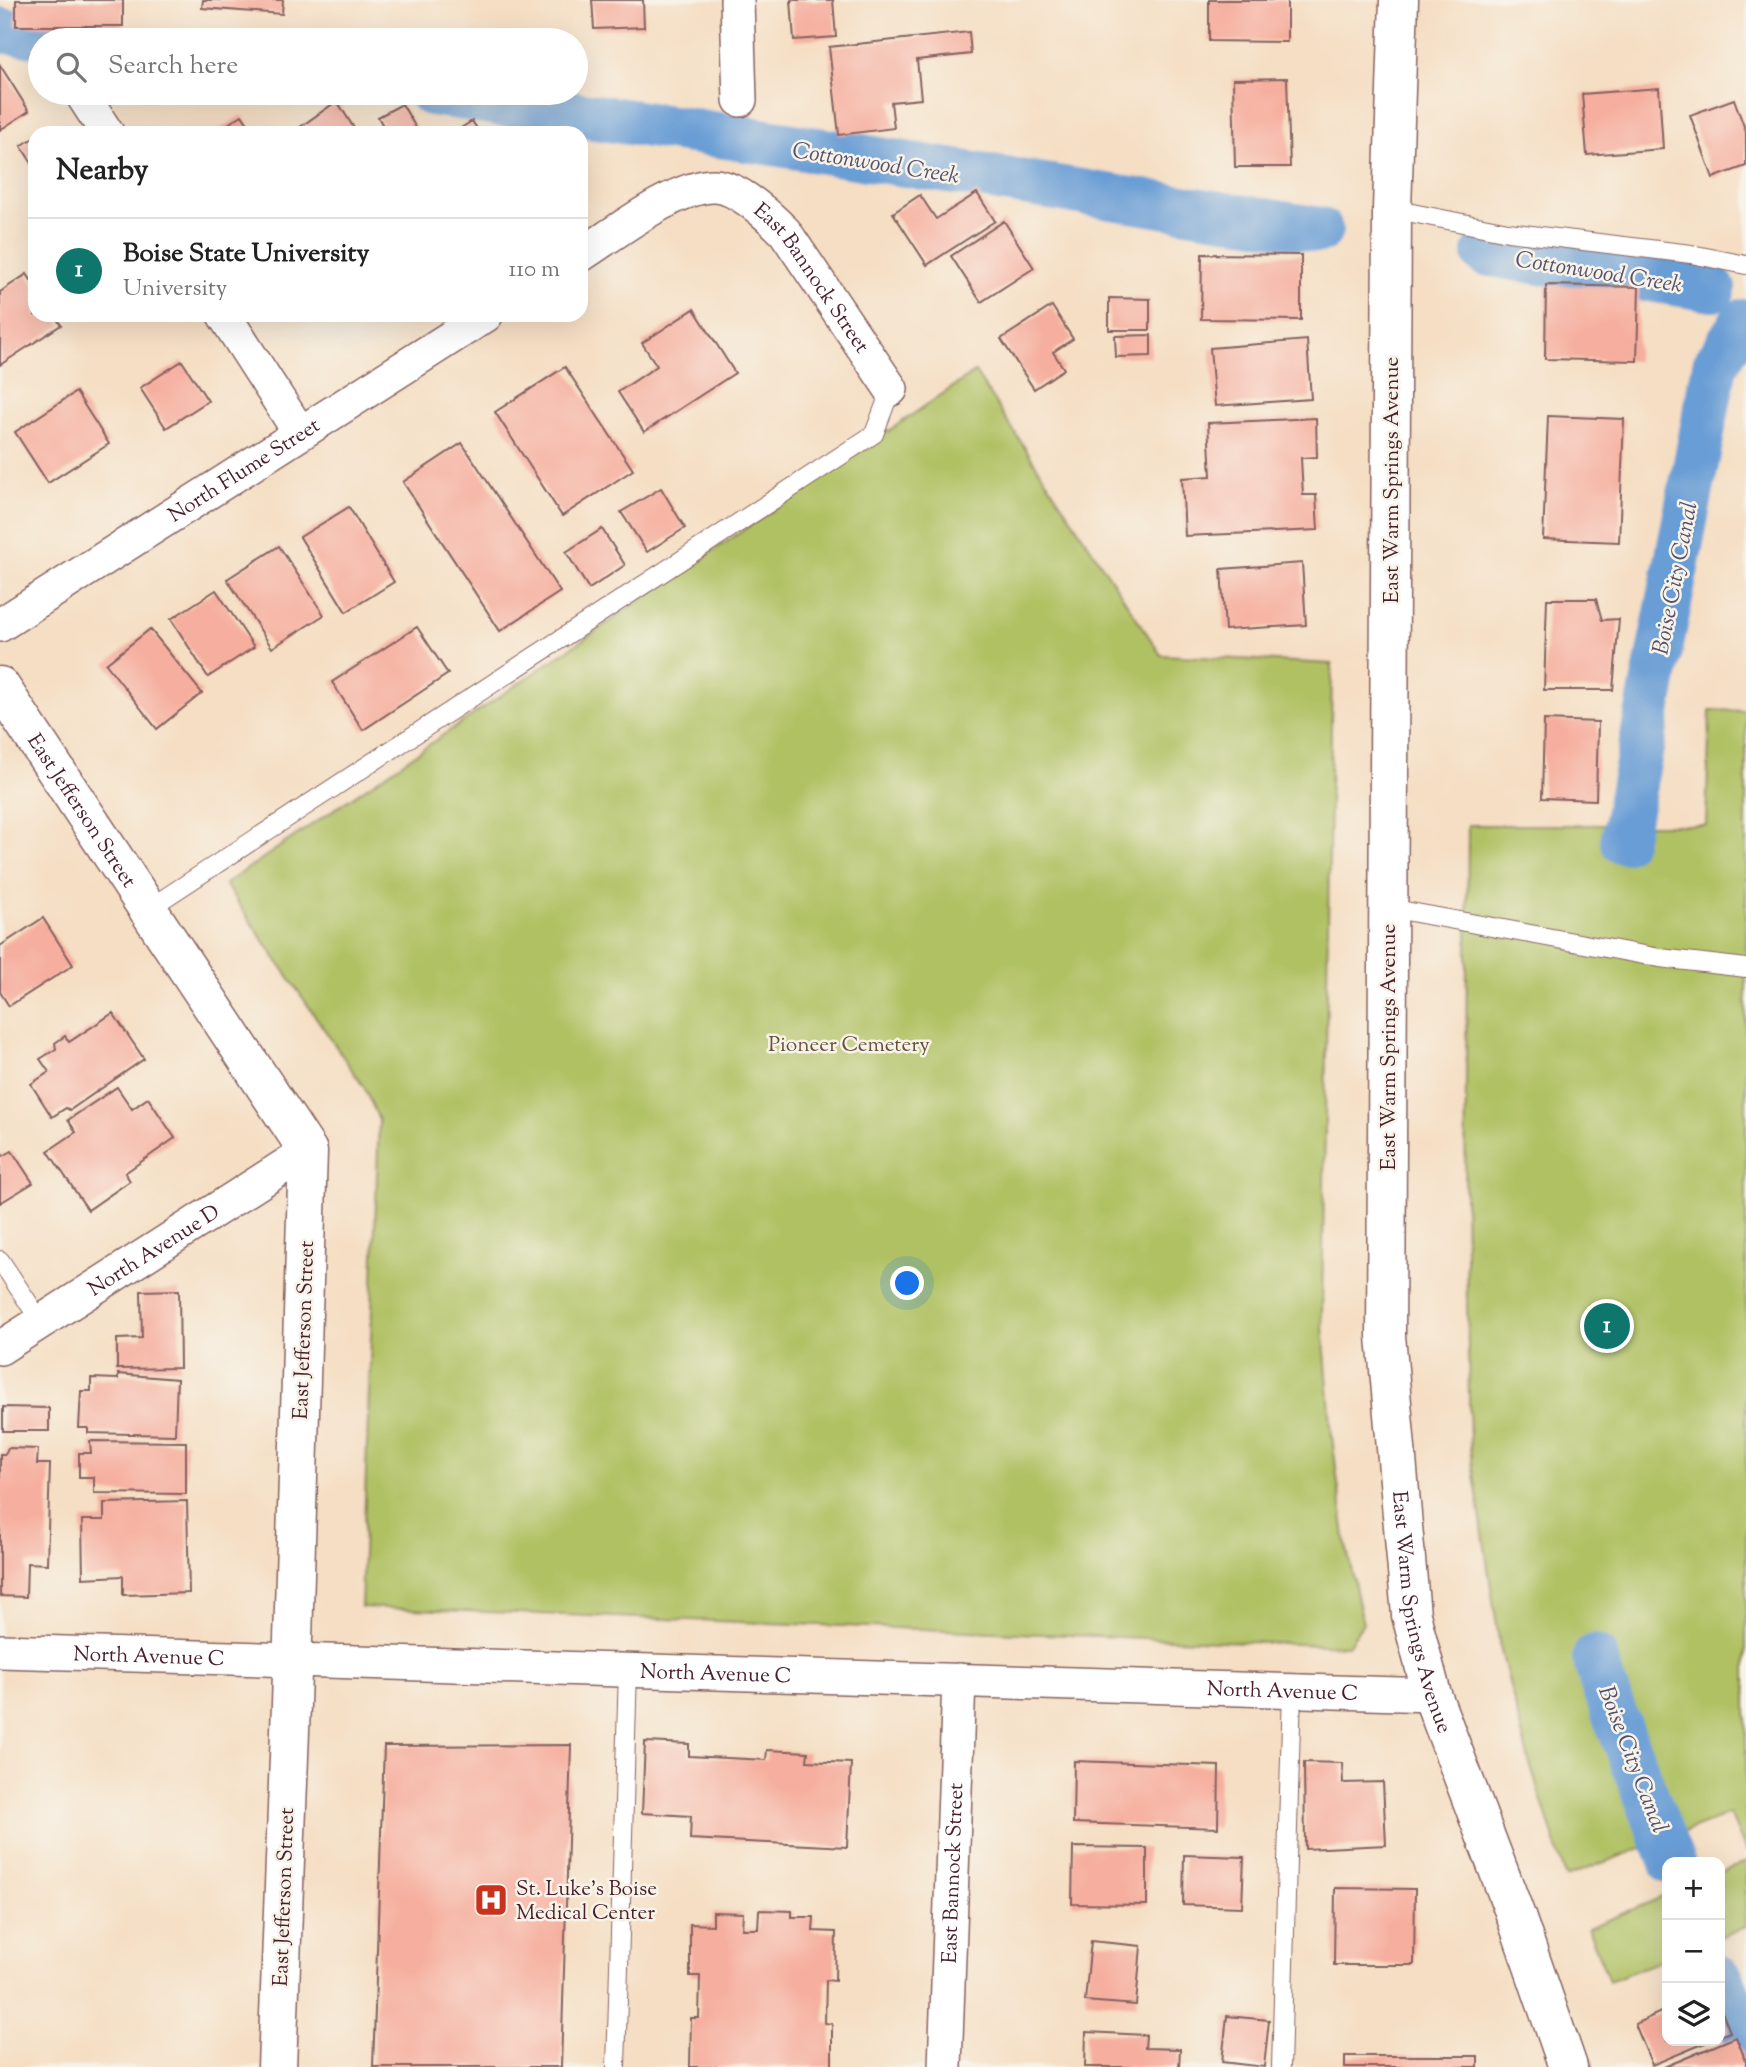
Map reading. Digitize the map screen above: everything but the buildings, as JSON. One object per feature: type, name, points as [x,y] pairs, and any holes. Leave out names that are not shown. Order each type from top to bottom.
[{"type":"street","points":[[737,0],[740,100]]},
{"type":"street","name":"East Warm Springs Avenue","points":[[1399,0],[1392,209],[1386,1336],[1411,1615],[1432,1695],[1515,1914],[1568,2067]]},
{"type":"street","points":[[89,105],[102,126]]},
{"type":"street","name":"East Bannock Street","points":[[588,250],[654,208],[690,191],[716,186],[741,196],[770,217],[785,232],[891,389]]},
{"type":"street","points":[[228,322],[300,433]]},
{"type":"street","name":"North Flume Street","points":[[0,625],[475,322]]},
{"type":"street","name":"East Jefferson Street","points":[[0,686],[308,1151],[277,2067]]},
{"type":"street","name":"North Avenue D","points":[[0,1348],[308,1151]]},
{"type":"street","name":"North Avenue C","points":[[0,1651],[1432,1695]]},
{"type":"street","name":"East Bannock Street","points":[[944,2067],[959,1680]]},
{"type":"lane","points":[[1392,209],[1508,232],[1691,254],[1746,265]]},
{"type":"lane","points":[[148,909],[874,435],[891,389]]},
{"type":"lane","points":[[1389,908],[1660,958],[1746,968]]},
{"type":"lane","points":[[0,1260],[41,1322]]},
{"type":"lane","points":[[616,2067],[628,1670]]},
{"type":"lane","points":[[1280,2067],[1292,1690]]},
{"type":"green space","name":"Pioneer Cemetery","points":[[975,372],[1161,655],[1332,664],[1322,1315],[1332,1437],[1346,1545],[1363,1623],[1348,1646],[361,1607],[379,1120],[365,1089],[225,884]]},
{"type":"green space","points":[[1710,710],[1746,711],[1746,1851],[1730,1814],[1566,1877],[1529,1761],[1500,1647],[1470,1448],[1465,1203],[1468,825],[1706,825]]},
{"type":"green space","points":[[1746,1862],[1746,1926],[1725,1935],[1725,1920],[1725,1871]]},
{"type":"green space","points":[[1662,1897],[1662,1960],[1609,1981],[1588,1928]]},
{"type":"waterway","name":"Cottonwood Creek","points":[[0,30],[28,34]]},
{"type":"waterway","name":"Cottonwood Creek","points":[[513,105],[767,142],[1320,230]]},
{"type":"waterway","name":"Cottonwood Creek","points":[[1485,253],[1713,289]]},
{"type":"waterway","name":"Boise City Canal","points":[[1623,841],[1715,365],[1742,322]]},
{"type":"waterway","name":"Boise City Canal","points":[[1595,1657],[1602,1682],[1670,1857]]},
{"type":"waterway","name":"Boise City Canal","points":[[1722,1983],[1746,2035]]},
{"type":"place","name":"Boise State University","points":[[1607,1326]]},
{"type":"place","name":"St. Luke's Boise Medical Center","points":[[491,1900]]}]
